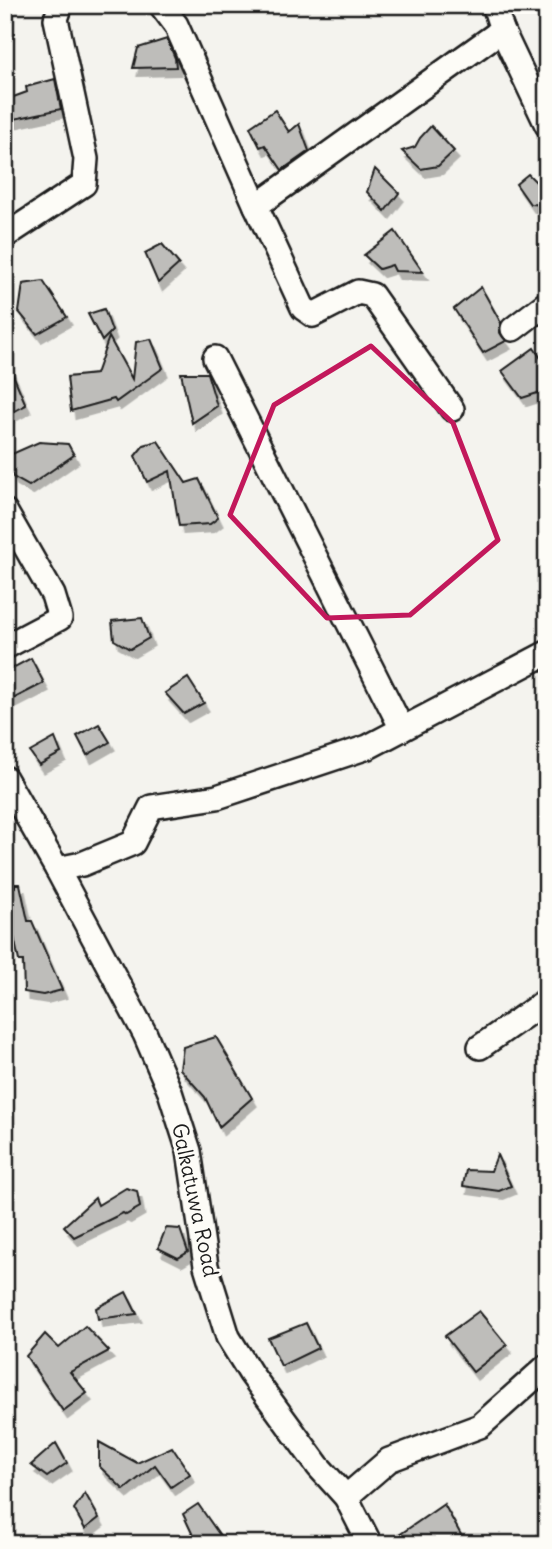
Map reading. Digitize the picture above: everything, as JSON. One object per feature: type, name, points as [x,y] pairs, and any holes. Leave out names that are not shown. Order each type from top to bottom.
[{"type":"street","points":[[5,236],[84,184],[86,159],[56,19],[61,5]]},
{"type":"street","points":[[161,5],[176,25],[303,308],[313,315],[359,292],[372,295],[452,409]]},
{"type":"street","points":[[494,5],[502,30],[547,125]]},
{"type":"street","points":[[256,206],[502,30]]},
{"type":"street","points":[[513,329],[547,303]]},
{"type":"street","points":[[215,358],[402,729]]},
{"type":"street","points":[[5,511],[53,595],[60,618],[5,647]]},
{"type":"street","points":[[57,869],[82,864],[133,843],[151,807],[217,797],[368,747],[547,653]]},
{"type":"street","name":"Galkatuwa Road","points":[[5,778],[145,1034],[170,1092],[189,1151],[206,1266],[228,1337],[251,1374],[318,1466],[346,1497],[370,1544]]},
{"type":"street","points":[[480,1047],[547,1000]]},
{"type":"street","points":[[346,1497],[389,1460],[480,1426],[547,1366]]},
{"type":"highlighted area","points":[[371,346],[453,423],[498,540],[410,615],[327,618],[230,515],[274,405]]},
{"type":"building","points":[[167,39],[176,67],[133,68],[138,48]]},
{"type":"building","points":[[55,79],[61,109],[5,121],[5,100],[27,92],[26,87]]},
{"type":"building","points":[[275,110],[289,132],[299,124],[309,151],[282,170],[265,145],[260,147],[250,127]]},
{"type":"building","points":[[431,126],[454,151],[438,166],[421,169],[402,151],[415,147]]},
{"type":"building","points":[[375,169],[399,193],[385,211],[367,192]]},
{"type":"building","points":[[528,174],[536,182],[547,174],[547,205],[530,204],[516,184]]},
{"type":"building","points":[[395,231],[423,272],[395,271],[392,265],[379,269],[364,255]]},
{"type":"building","points":[[162,244],[179,264],[158,283],[145,253]]},
{"type":"building","points":[[43,281],[67,317],[37,334],[19,312],[23,284]]},
{"type":"building","points":[[481,287],[501,323],[499,331],[506,341],[483,353],[454,309]]},
{"type":"building","points":[[104,309],[112,331],[102,341],[88,314]]},
{"type":"building","points":[[109,337],[132,379],[136,342],[151,339],[163,368],[116,402],[114,399],[71,411],[67,377],[96,374]]},
{"type":"building","points":[[534,348],[547,367],[547,390],[522,398],[502,371]]},
{"type":"building","points":[[5,356],[26,405],[5,416]]},
{"type":"building","points":[[181,373],[207,373],[217,406],[192,423]]},
{"type":"building","points":[[158,441],[186,483],[199,479],[218,518],[210,524],[179,526],[170,471],[147,482],[135,456],[144,445]]},
{"type":"building","points":[[39,442],[68,444],[74,455],[29,486],[13,477],[5,457]]},
{"type":"building","points":[[142,618],[149,638],[130,649],[114,640],[112,621]]},
{"type":"building","points":[[31,658],[44,683],[5,703],[5,672]]},
{"type":"building","points":[[188,678],[204,703],[184,714],[165,693]]},
{"type":"building","points":[[99,724],[110,742],[87,755],[77,736]]},
{"type":"building","points":[[55,738],[61,753],[39,765],[30,752]]},
{"type":"building","points":[[15,884],[20,884],[28,921],[32,921],[62,990],[43,995],[24,992],[23,961],[19,961],[14,937],[14,914],[5,918],[5,886],[15,887]]},
{"type":"building","points":[[216,1037],[252,1098],[219,1127],[205,1097],[180,1069],[183,1047]]},
{"type":"building","points":[[497,1155],[511,1186],[499,1191],[463,1186],[466,1170],[491,1171]]},
{"type":"building","points":[[126,1188],[137,1191],[140,1207],[74,1237],[64,1226],[95,1198],[98,1205]]},
{"type":"building","points":[[166,1228],[180,1229],[188,1252],[178,1258],[158,1248]]},
{"type":"building","points":[[126,1292],[137,1314],[98,1319],[96,1308]]},
{"type":"building","points":[[479,1311],[507,1345],[473,1372],[445,1336]]},
{"type":"building","points":[[306,1323],[318,1348],[281,1366],[268,1338]]},
{"type":"building","points":[[85,1326],[109,1351],[70,1372],[87,1393],[63,1411],[26,1356],[45,1334],[59,1348]]},
{"type":"building","points":[[99,1442],[137,1463],[172,1447],[190,1474],[171,1487],[155,1465],[124,1490],[99,1466]]},
{"type":"building","points":[[56,1443],[67,1463],[47,1477],[31,1465]]},
{"type":"building","points":[[85,1493],[99,1518],[85,1529],[74,1509]]},
{"type":"building","points":[[198,1504],[226,1544],[197,1544],[183,1514]]},
{"type":"building","points":[[444,1504],[466,1544],[386,1544]]}]
